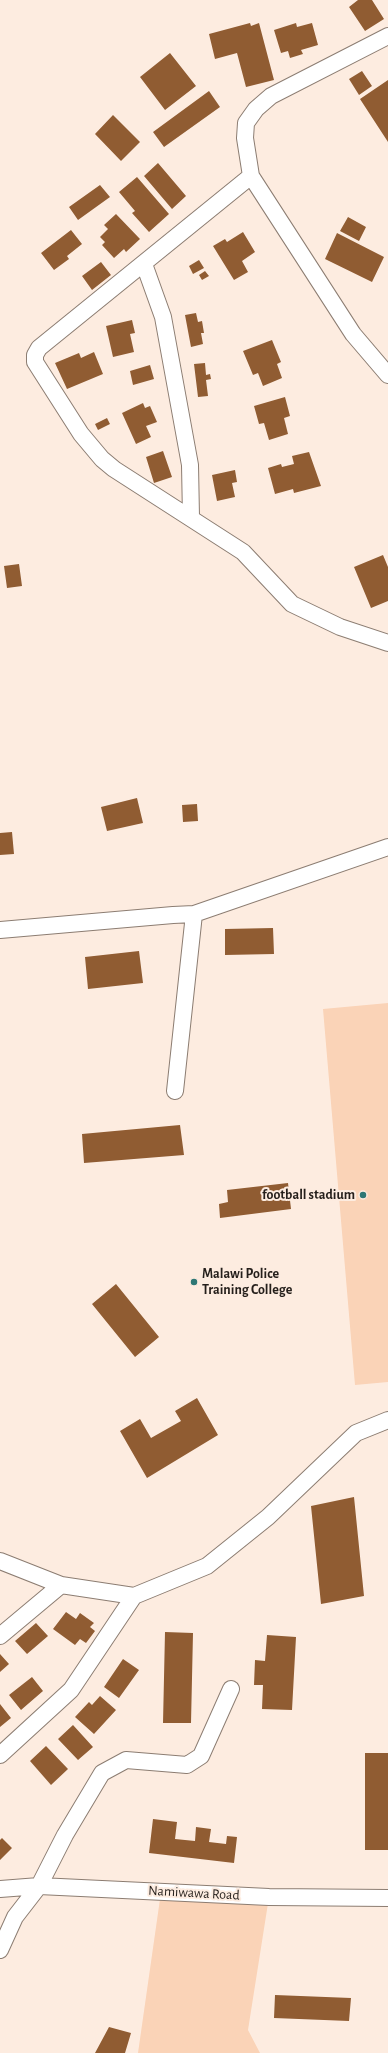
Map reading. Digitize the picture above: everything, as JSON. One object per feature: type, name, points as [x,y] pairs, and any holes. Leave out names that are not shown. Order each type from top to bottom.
[{"type":"street","points":[[388,36],[271,96],[256,109],[246,123],[245,138],[251,176],[353,334],[388,374]]},
{"type":"street","points":[[251,176],[39,348],[35,355],[36,362],[81,434],[102,459],[127,479],[191,517],[243,552],[292,604],[340,627],[388,643]]},
{"type":"street","points":[[144,264],[163,318],[190,465],[191,517]]},
{"type":"street","points":[[0,930],[194,914],[388,847]]},
{"type":"street","points":[[175,1091],[194,914]]},
{"type":"street","points":[[0,1561],[61,1585],[134,1596],[207,1566],[268,1517],[356,1433],[388,1420]]},
{"type":"street","points":[[0,1636],[61,1585]]},
{"type":"street","points":[[0,1756],[71,1690],[134,1596]]},
{"type":"street","points":[[0,1950],[16,1917],[39,1886],[65,1835],[102,1773],[126,1760],[187,1765],[201,1756],[231,1689]]},
{"type":"street","name":"Namiwawa Road","points":[[0,1889],[39,1886],[269,1897],[388,1898]]},
{"type":"shaded area","name":"football stadium","points":[[388,1003],[388,1382],[355,1385],[323,1009]]},
{"type":"shaded area","points":[[161,1892],[269,1897],[248,2030],[260,2053],[138,2053]]},
{"type":"building","points":[[358,0],[372,0],[384,19],[365,31],[349,7]]},
{"type":"building","points":[[250,23],[251,26],[259,23],[274,80],[246,87],[237,53],[215,59],[209,34]]},
{"type":"building","points":[[296,23],[297,27],[312,23],[318,45],[301,50],[303,54],[290,58],[288,51],[281,53],[274,30]]},
{"type":"building","points":[[170,53],[196,86],[165,110],[140,77]]},
{"type":"building","points":[[362,71],[372,86],[359,95],[349,79]]},
{"type":"building","points":[[388,80],[388,142],[360,99]]},
{"type":"building","points":[[209,91],[220,107],[164,147],[153,132]]},
{"type":"building","points":[[113,115],[140,142],[121,161],[95,134]]},
{"type":"building","points":[[158,163],[186,196],[172,209],[144,176]]},
{"type":"building","points":[[137,177],[169,214],[149,232],[132,213],[135,211],[119,192]]},
{"type":"building","points":[[100,185],[110,197],[78,220],[69,207]]},
{"type":"building","points":[[116,214],[140,239],[126,252],[124,249],[114,258],[102,245],[105,242],[100,237],[108,229],[104,225]]},
{"type":"building","points":[[348,217],[366,227],[359,241],[340,231]]},
{"type":"building","points":[[71,230],[82,244],[67,256],[69,259],[54,270],[41,253]]},
{"type":"building","points":[[243,232],[255,252],[242,261],[248,272],[234,280],[213,246],[225,239],[227,242]]},
{"type":"building","points":[[337,233],[384,257],[372,282],[325,259]]},
{"type":"building","points":[[199,260],[204,268],[193,274],[189,266]]},
{"type":"building","points":[[101,262],[111,275],[92,290],[82,276]]},
{"type":"building","points":[[205,271],[209,276],[202,280],[199,275]]},
{"type":"building","points":[[196,313],[198,322],[202,321],[204,333],[201,333],[203,344],[191,347],[185,315]]},
{"type":"building","points":[[132,320],[135,333],[130,334],[134,352],[113,357],[106,326]]},
{"type":"building","points":[[272,340],[281,362],[277,364],[282,378],[263,386],[258,373],[253,375],[243,351]]},
{"type":"building","points":[[94,352],[103,374],[67,389],[55,363],[79,353],[81,358]]},
{"type":"building","points":[[205,363],[206,375],[210,374],[211,379],[206,380],[208,396],[198,397],[194,364]]},
{"type":"building","points":[[150,365],[154,379],[133,385],[130,371]]},
{"type":"building","points":[[285,397],[290,416],[284,418],[288,434],[269,440],[264,423],[259,424],[254,406]]},
{"type":"building","points":[[143,403],[145,408],[150,406],[157,422],[146,426],[151,437],[136,444],[122,413]]},
{"type":"building","points":[[107,418],[110,424],[98,430],[95,424]]},
{"type":"building","points":[[163,451],[172,477],[154,483],[146,457]]},
{"type":"building","points":[[309,452],[321,486],[294,493],[293,489],[275,494],[268,468],[281,464],[282,467],[294,464],[292,456]]},
{"type":"building","points":[[235,470],[237,482],[232,483],[235,497],[217,501],[212,475]]},
{"type":"building","points":[[383,555],[388,567],[388,601],[371,608],[354,567]]},
{"type":"building","points":[[19,564],[22,586],[7,588],[4,566]]},
{"type":"building","points":[[137,798],[143,823],[107,831],[101,807]]},
{"type":"building","points":[[197,804],[198,821],[183,822],[182,805]]},
{"type":"building","points":[[12,832],[14,854],[0,855],[0,833]]},
{"type":"building","points":[[273,928],[274,954],[225,955],[225,929]]},
{"type":"building","points":[[139,951],[143,983],[88,989],[85,957]]},
{"type":"building","points":[[180,1125],[184,1155],[84,1163],[82,1134]]},
{"type":"building","points":[[288,1183],[291,1209],[220,1218],[219,1204],[228,1202],[227,1190]]},
{"type":"building","points":[[116,1284],[159,1337],[135,1357],[92,1304]]},
{"type":"building","points":[[197,1398],[218,1435],[147,1478],[120,1431],[140,1419],[151,1438],[181,1421],[175,1411]]},
{"type":"building","points":[[354,1497],[364,1596],[321,1604],[311,1506]]},
{"type":"building","points":[[66,1612],[76,1619],[80,1613],[94,1623],[90,1627],[95,1631],[86,1643],[80,1639],[75,1645],[53,1629]]},
{"type":"building","points":[[36,1623],[48,1636],[27,1654],[15,1641]]},
{"type":"building","points":[[165,1632],[193,1633],[191,1723],[163,1723]]},
{"type":"building","points":[[267,1635],[296,1637],[292,1710],[262,1709],[263,1685],[254,1685],[255,1660],[265,1661]]},
{"type":"building","points":[[0,1654],[9,1664],[0,1672]]},
{"type":"building","points":[[123,1659],[139,1670],[119,1698],[104,1687]]},
{"type":"building","points":[[32,1677],[43,1691],[21,1710],[9,1695]]},
{"type":"building","points":[[100,1696],[116,1710],[94,1734],[75,1717],[89,1702],[92,1705]]},
{"type":"building","points":[[0,1704],[11,1718],[0,1727]]},
{"type":"building","points":[[73,1725],[93,1747],[78,1760],[58,1739]]},
{"type":"building","points":[[46,1746],[68,1769],[51,1785],[30,1761]]},
{"type":"building","points":[[365,1753],[388,1753],[388,1850],[365,1850]]},
{"type":"building","points":[[153,1819],[177,1822],[175,1839],[195,1841],[196,1827],[211,1829],[209,1842],[226,1844],[227,1836],[237,1837],[234,1863],[149,1853]]},
{"type":"building","points":[[2,1838],[12,1848],[0,1860],[0,1840]]},
{"type":"building","points":[[275,1995],[351,1998],[349,2021],[274,2018]]},
{"type":"building","points":[[109,2027],[131,2033],[125,2053],[95,2053]]},
{"type":"place","name":"football stadium","points":[[363,1195]]},
{"type":"place","name":"Malawi Police Training College","points":[[194,1282]]}]
